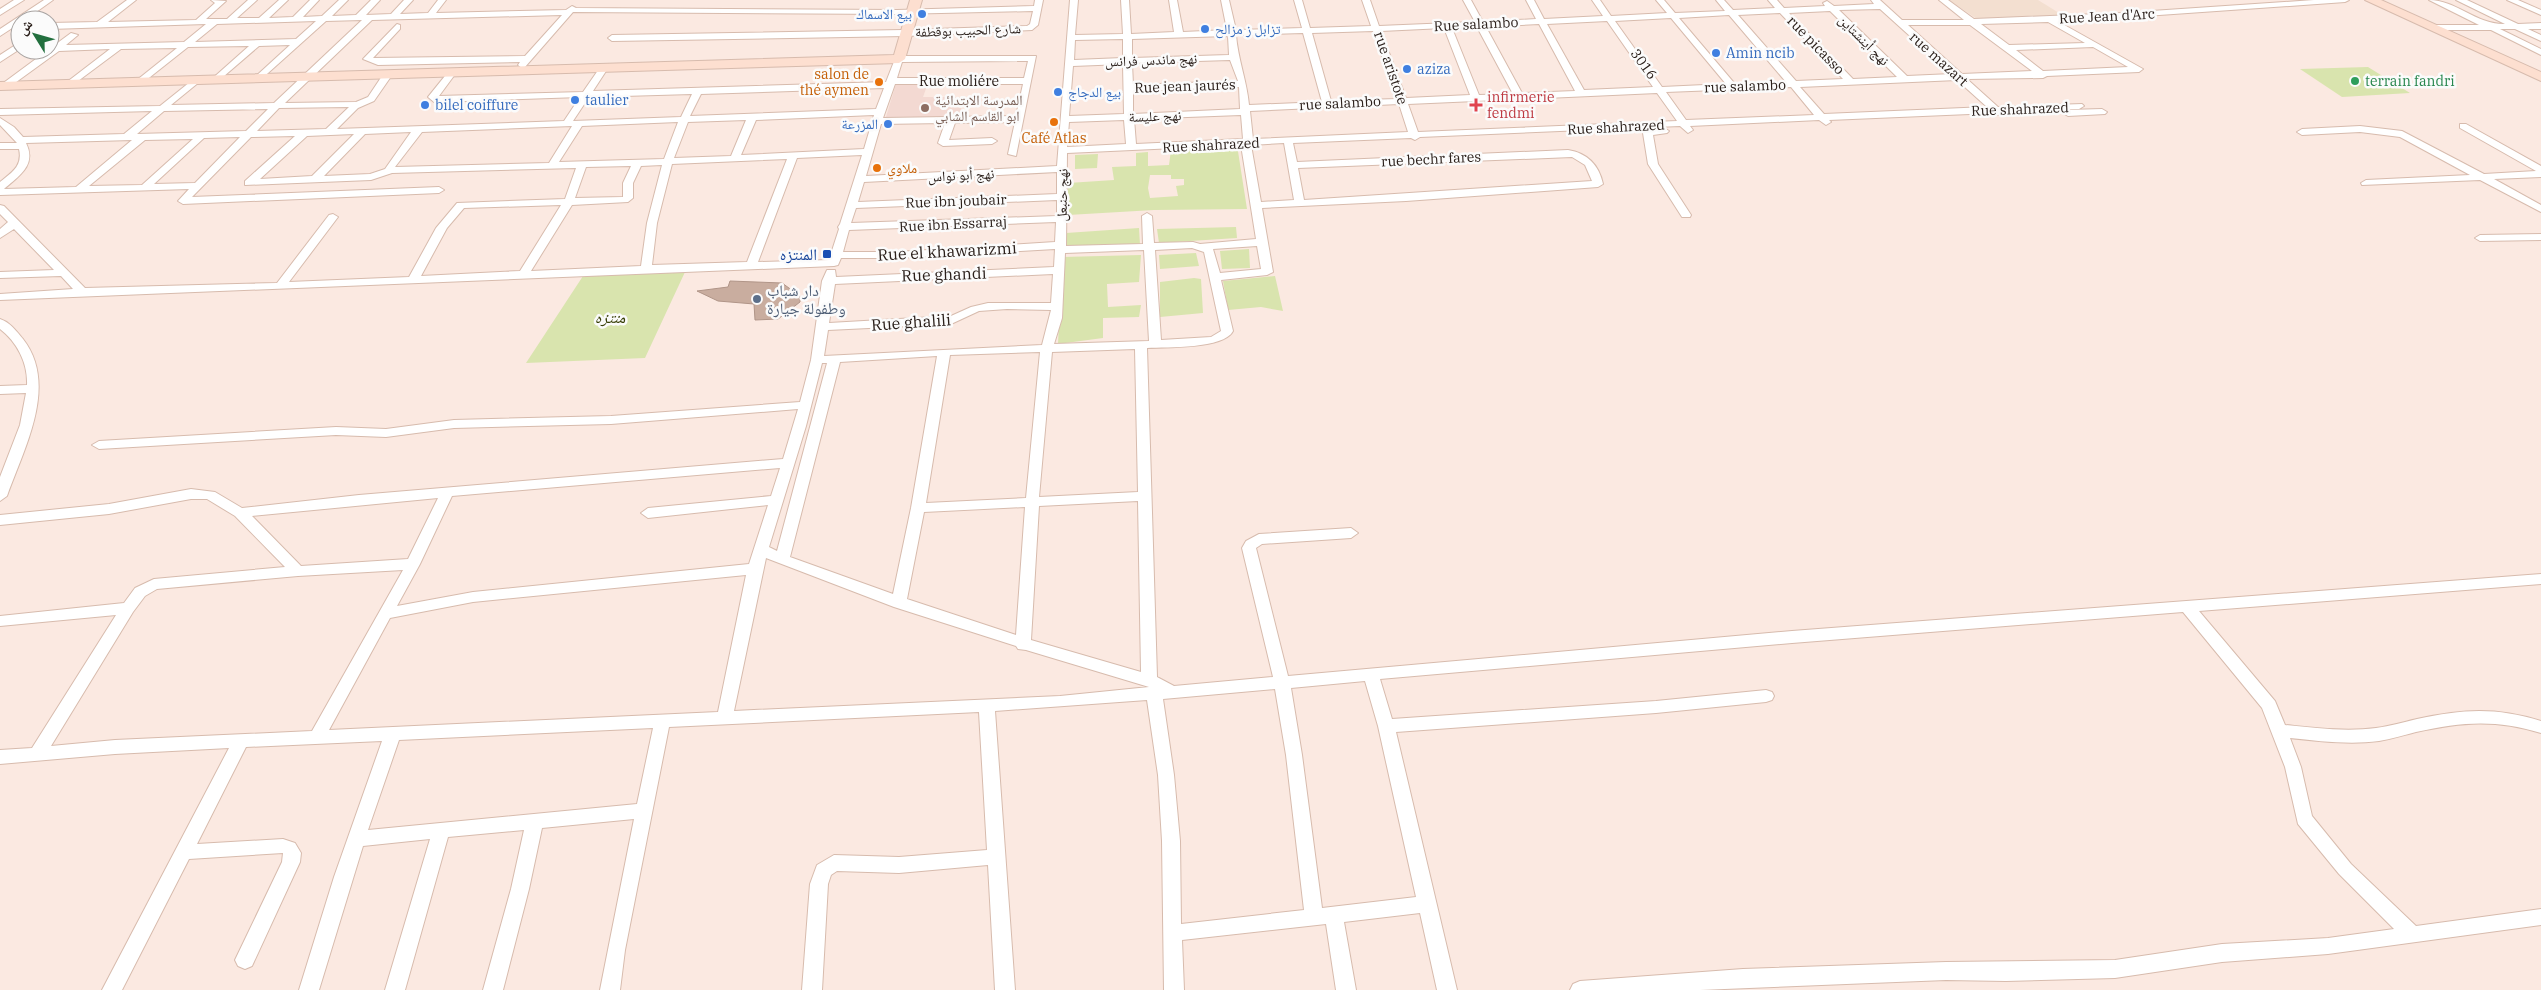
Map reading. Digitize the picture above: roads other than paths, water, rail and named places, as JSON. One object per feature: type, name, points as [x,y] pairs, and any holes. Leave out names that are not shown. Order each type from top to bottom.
[{"type":"street","points":[[1,11],[20,0]]},
{"type":"street","points":[[0,33],[50,0]]},
{"type":"street","points":[[60,36],[84,34],[132,0]]},
{"type":"street","points":[[198,22],[222,1],[215,0]]},
{"type":"street","points":[[229,22],[253,0]]},
{"type":"street","points":[[260,21],[284,0]]},
{"type":"street","points":[[294,20],[315,0]]},
{"type":"street","points":[[258,79],[344,0]]},
{"type":"street","points":[[358,18],[376,0]]},
{"type":"street","points":[[393,17],[409,0]]},
{"type":"street","points":[[430,16],[442,0]]},
{"type":"street","points":[[518,71],[527,58],[579,0]]},
{"type":"street","name":"نهج حنبعل","points":[[1023,645],[1032,502],[1046,350],[1054,331],[1059,270],[1062,219],[1062,150],[1074,0]]},
{"type":"street","points":[[1125,0],[1129,36],[1127,88],[1131,148]]},
{"type":"street","points":[[1173,0],[1179,34]]},
{"type":"street","points":[[1216,277],[1266,272],[1247,143],[1243,84],[1233,57],[1232,32],[1225,0]]},
{"type":"street","points":[[1298,0],[1326,104]]},
{"type":"street","name":"rue aristote","points":[[1366,0],[1378,28],[1416,136]]},
{"type":"street","points":[[1467,0],[1519,96]]},
{"type":"street","points":[[1530,0],[1581,93]]},
{"type":"street","name":"3016","points":[[1596,0],[1687,127]]},
{"type":"street","points":[[1660,0],[1732,86]]},
{"type":"street","points":[[1720,0],[1825,121]]},
{"type":"street","name":"rue picasso","points":[[1772,0],[1851,82]]},
{"type":"street","name":"نهج أينشتاين","points":[[1824,0],[1905,80]]},
{"type":"street","points":[[1944,0],[2043,75]]},
{"type":"street","name":"Rue Jean d'Arc","points":[[1899,23],[1975,23],[2218,10],[2345,0]]},
{"type":"street","points":[[2371,0],[2541,77]]},
{"type":"street","points":[[2433,0],[2541,52]]},
{"type":"street","points":[[2460,0],[2541,38]]},
{"type":"street","points":[[2511,0],[2541,13]]},
{"type":"street","name":"Rue salambo","points":[[1071,38],[1447,26],[1878,3]]},
{"type":"street","name":"rue mazart","points":[[1878,3],[2000,113]]},
{"type":"street","points":[[60,26],[370,18],[570,10],[914,6],[991,7],[1038,4]]},
{"type":"street","name":"شارع الحبيب بوقطفة","points":[[906,32],[1029,28],[1034,25],[1038,4]]},
{"type":"street","points":[[725,716],[755,569],[806,405],[817,360],[828,281],[843,227],[899,59],[914,6]]},
{"type":"street","points":[[370,18],[304,78],[183,201],[440,190]]},
{"type":"street","name":"rue salambo","points":[[1246,110],[1402,100],[2043,75],[2139,69],[2048,19]]},
{"type":"street","points":[[140,82],[214,22]]},
{"type":"street","points":[[1447,26],[1476,98]]},
{"type":"street","points":[[2435,28],[2494,29],[2541,26]]},
{"type":"street","points":[[397,27],[367,59],[378,62],[527,58]]},
{"type":"street","points":[[612,38],[906,32]]},
{"type":"street","points":[[60,46],[74,35]]},
{"type":"street","points":[[60,48],[299,42]]},
{"type":"street","points":[[216,80],[256,43]]},
{"type":"street","points":[[2008,48],[2093,45]]},
{"type":"street","points":[[70,84],[118,47]]},
{"type":"street","points":[[3,86],[1028,56],[1032,58],[1013,154]]},
{"type":"street","name":"نهج ماندس فرانس","points":[[1069,63],[1233,57]]},
{"type":"street","points":[[3,86],[40,60]]},
{"type":"street","points":[[567,123],[604,68]]},
{"type":"street","points":[[988,71],[1029,76]]},
{"type":"street","name":"Rue moliére","points":[[452,73],[433,97],[434,99],[697,92],[1029,76]]},
{"type":"street","points":[[328,133],[355,106],[371,99],[387,75]]},
{"type":"street","points":[[126,138],[164,109],[195,81]]},
{"type":"street","name":"Rue jean jaurés","points":[[1127,88],[1243,84]]},
{"type":"street","points":[[646,269],[654,208],[667,160],[697,92]]},
{"type":"street","points":[[0,112],[347,103],[355,106]]},
{"type":"street","name":"Rue shahrazed","points":[[1062,150],[1687,127],[2000,113],[2079,106]]},
{"type":"street","name":"نهج عليسة","points":[[1065,119],[1246,110]]},
{"type":"street","points":[[2000,113],[2102,112]]},
{"type":"street","points":[[0,146],[21,143],[142,137],[362,132],[752,117],[879,116],[951,120],[1019,119]]},
{"type":"street","points":[[734,157],[752,117]]},
{"type":"street","points":[[951,120],[943,143],[992,141]]},
{"type":"street","points":[[0,121],[14,130],[21,143],[25,160],[23,166],[0,188]]},
{"type":"street","points":[[552,165],[579,123]]},
{"type":"street","points":[[2463,126],[2541,170]]},
{"type":"street","points":[[1686,215],[1653,164],[1653,153],[1648,133],[1687,127]]},
{"type":"street","points":[[391,170],[389,168],[419,129]]},
{"type":"street","points":[[2302,132],[2342,129],[2402,134],[2541,209]]},
{"type":"street","points":[[314,180],[362,132]]},
{"type":"street","points":[[232,199],[304,133]]},
{"type":"street","points":[[144,188],[201,136]]},
{"type":"street","points":[[79,189],[142,137]]},
{"type":"street","points":[[1256,205],[1300,204],[1288,141]]},
{"type":"street","points":[[251,182],[371,177],[391,170],[637,163],[667,160],[867,152]]},
{"type":"street","name":"rue bechr fares","points":[[1294,165],[1568,152],[1576,153],[1588,161],[1598,184],[1552,189],[1300,204]]},
{"type":"street","points":[[751,266],[794,154]]},
{"type":"street","points":[[414,280],[452,214],[461,205],[626,199],[628,196],[628,183],[637,163]]},
{"type":"street","points":[[524,274],[569,201],[582,164]]},
{"type":"street","name":"نهج أبو نواس","points":[[860,179],[1063,169]]},
{"type":"street","points":[[2366,182],[2541,174]]},
{"type":"street","points":[[0,192],[197,186]]},
{"type":"street","name":"Rue ibn joubair","points":[[850,206],[1062,196]]},
{"type":"street","points":[[0,208],[82,292]]},
{"type":"street","points":[[1147,216],[1156,344]]},
{"type":"street","points":[[280,286],[333,217]]},
{"type":"street","name":"Rue ibn Essarraj","points":[[843,227],[1062,219]]},
{"type":"street","points":[[0,235],[14,223]]},
{"type":"street","points":[[2480,238],[2541,236]]},
{"type":"street","name":"Rue el khawarizmi","points":[[0,297],[82,292],[280,286],[524,274],[751,266],[897,255],[1060,248],[1203,246],[1261,242]]},
{"type":"street","points":[[817,360],[944,352],[1046,350],[1213,340],[1225,335],[1227,331],[1209,250],[1203,246]]},
{"type":"street","name":"Rue ghandi","points":[[828,281],[964,273],[1059,270]]},
{"type":"street","points":[[0,276],[64,273]]},
{"type":"street","name":"Rue ghalili","points":[[822,327],[951,320],[961,317],[970,310],[982,307],[1056,307]]},
{"type":"street","points":[[0,324],[9,330],[26,351],[34,375],[26,425],[0,496]]},
{"type":"street","points":[[1141,345],[1145,496],[1171,841],[1174,990]]},
{"type":"street","points":[[898,602],[918,508],[944,352]]},
{"type":"street","points":[[782,560],[834,360]]},
{"type":"street","points":[[0,390],[33,389]]},
{"type":"street","points":[[99,445],[336,431],[386,432],[454,424],[611,420],[806,405]]},
{"type":"street","points":[[240,513],[788,463]]},
{"type":"street","points":[[317,737],[413,564],[447,493]]},
{"type":"street","points":[[0,520],[109,509],[191,494],[210,496],[240,513],[298,570]]},
{"type":"street","points":[[918,508],[1145,496]]},
{"type":"street","points":[[648,513],[776,500]]},
{"type":"street","points":[[1314,916],[1294,755],[1282,682],[1250,546],[1259,539],[1351,533]]},
{"type":"street","points":[[762,550],[782,560],[898,602],[1023,645],[1158,688]]},
{"type":"street","points":[[37,754],[128,608],[140,592],[154,584],[298,570],[413,564]]},
{"type":"street","points":[[385,614],[473,597],[755,569]]},
{"type":"street","points":[[0,757],[115,747],[662,722],[725,716],[810,715],[1060,702],[1158,688],[1282,682],[1792,637],[2541,579]]},
{"type":"street","points":[[2187,607],[2269,705],[2281,731],[2293,767],[2304,819],[2345,869],[2410,933]]},
{"type":"street","points":[[0,621],[128,608]]},
{"type":"street","points":[[1371,674],[1386,726],[1447,990]]},
{"type":"street","points":[[1386,726],[1656,707],[1766,696]]},
{"type":"street","points":[[987,706],[1005,990]]},
{"type":"street","points":[[2281,731],[2328,735],[2373,735],[2465,716],[2486,715],[2512,718],[2541,728]]},
{"type":"street","points":[[610,990],[616,950],[662,722]]},
{"type":"street","points":[[309,990],[356,839],[393,733]]},
{"type":"street","points":[[112,990],[241,741]]},
{"type":"street","points":[[356,839],[643,811]]},
{"type":"street","points":[[494,990],[520,889],[534,823]]},
{"type":"street","points":[[395,990],[440,831]]},
{"type":"street","points":[[185,852],[254,846],[283,846],[290,848],[292,853],[291,862],[246,960]]},
{"type":"street","points":[[812,990],[819,884],[823,870],[828,866],[844,862],[899,865],[998,857]]},
{"type":"street","points":[[1172,933],[1427,904]]},
{"type":"street","points":[[1334,914],[1346,990]]},
{"type":"street","points":[[1580,990],[1783,976],[1946,971],[2006,972],[2115,969],[2222,953],[2328,946],[2410,933],[2541,917]]},
{"type":"place","name":"بيع الاسماك","points":[[922,14]]},
{"type":"place","name":"تزابل ز مزالح","points":[[1205,29]]},
{"type":"place","name":"Amin ncib","points":[[1716,53]]},
{"type":"place","name":"aziza","points":[[1407,69]]},
{"type":"place","name":"terrain fandri","points":[[2355,81]]},
{"type":"place","name":"salon de thé aymen","points":[[879,82]]},
{"type":"place","name":"بيع الدجاج","points":[[1058,92]]},
{"type":"place","name":"taulier","points":[[575,100]]},
{"type":"place","name":"bilel coiffure","points":[[425,105]]},
{"type":"place","name":"infirmerie fendmi","points":[[1476,105]]},
{"type":"place","name":"المدرسة الابتدائية ابو القاسم الشابي","points":[[925,108]]},
{"type":"place","name":"Café Atlas","points":[[1054,122]]},
{"type":"place","name":"المزرعة","points":[[888,124]]},
{"type":"place","name":"ملاوي","points":[[877,168]]},
{"type":"place","name":"المنتزه","points":[[827,254]]},
{"type":"place","name":"دار شباب وطفولة جيارة","points":[[757,299]]},
{"type":"park label","name":"منتزه","points":[[610,317]]}]
